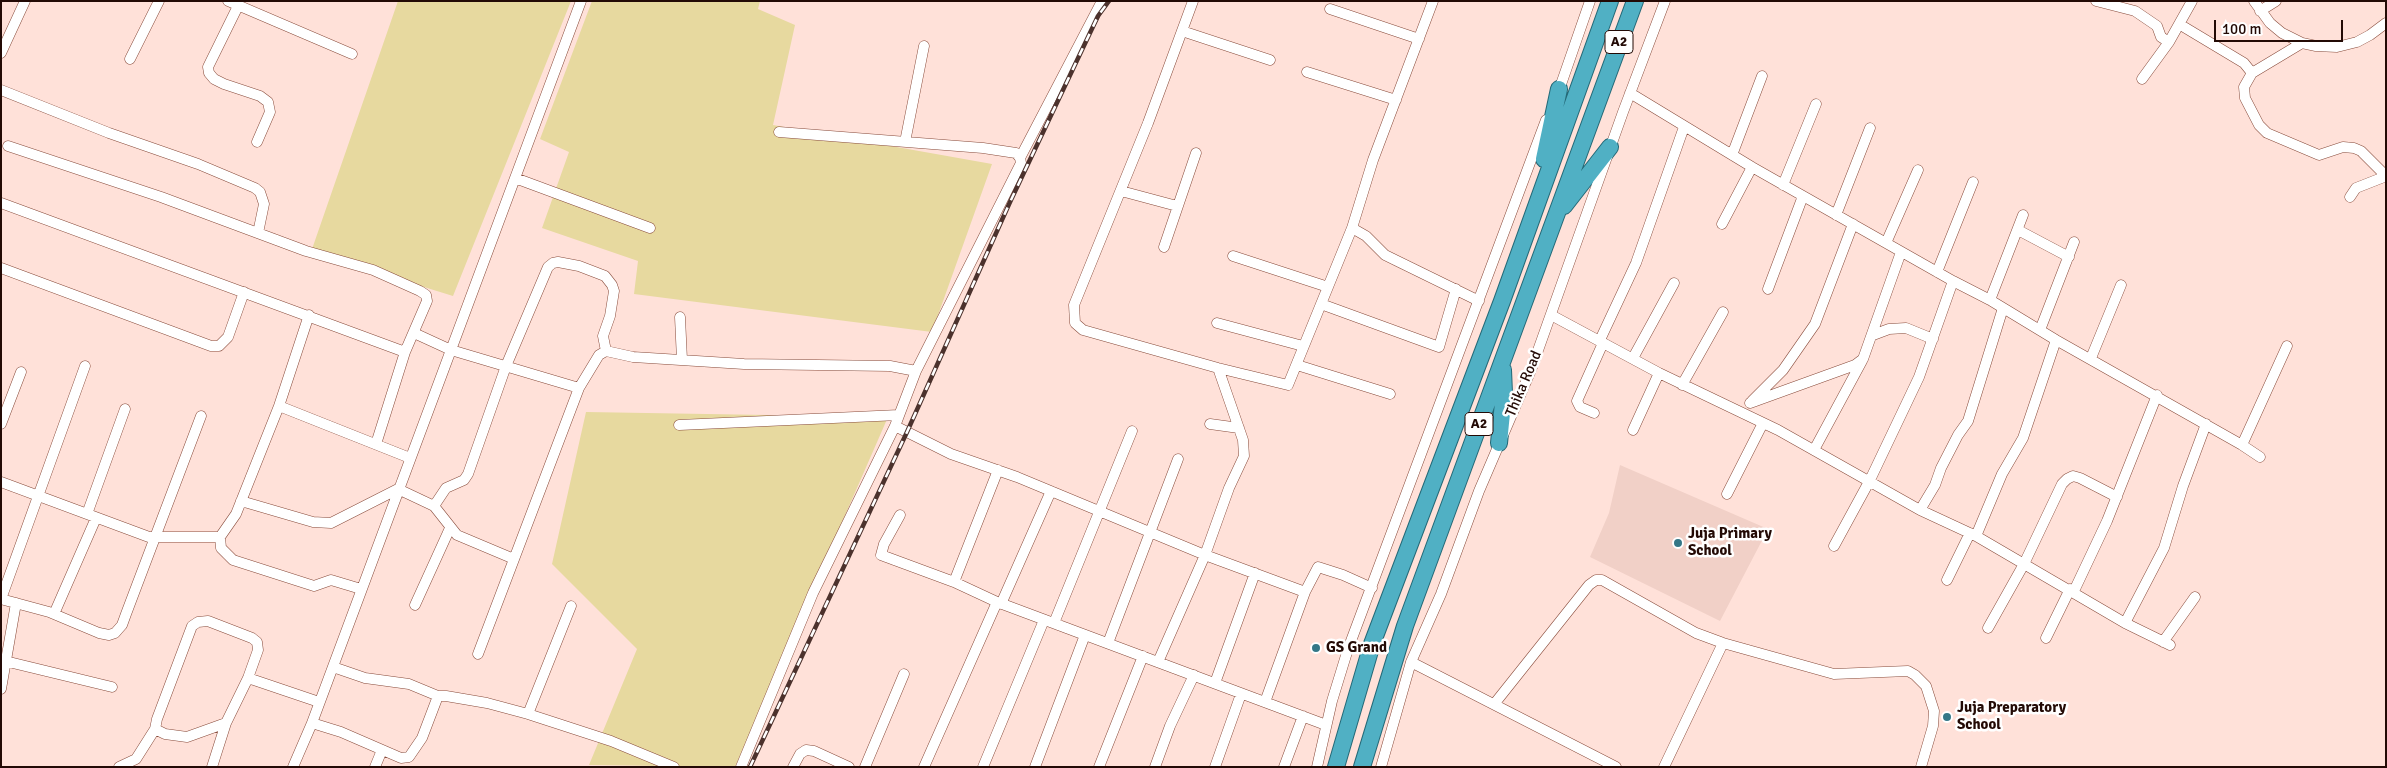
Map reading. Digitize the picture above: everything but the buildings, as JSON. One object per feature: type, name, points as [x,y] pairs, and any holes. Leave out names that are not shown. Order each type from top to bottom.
[{"type":"highway","name":"A2","points":[[1336,767],[1372,644],[1610,1]]},
{"type":"highway","name":"Thika Road","points":[[1362,767],[1405,626],[1635,1]]},
{"type":"highway","points":[[1536,205],[1559,89]]},
{"type":"highway","points":[[1554,219],[1610,147]]},
{"type":"highway","points":[[1499,443],[1504,394],[1502,361]]},
{"type":"street","points":[[1,53],[25,1]]},
{"type":"street","points":[[130,59],[159,1]]},
{"type":"street","points":[[228,1],[352,54]]},
{"type":"street","points":[[293,767],[312,723],[581,1]]},
{"type":"street","points":[[1020,158],[1102,1]]},
{"type":"street","points":[[1194,1],[1121,191],[1074,305],[1076,323],[1084,330],[1218,368],[1288,385],[1352,228],[1373,160],[1432,1]]},
{"type":"street","points":[[1317,767],[1326,725],[1348,649],[1522,180],[1559,89],[1590,1]]},
{"type":"street","name":"Thika Road","points":[[1381,767],[1411,662],[1441,594],[1479,491],[1551,315],[1610,147],[1665,1]]},
{"type":"street","points":[[2096,1],[2134,12],[2147,18],[2157,26],[2163,39],[2169,42]]},
{"type":"street","points":[[2142,79],[2169,42],[2192,1]]},
{"type":"street","points":[[2254,1],[2270,23],[2290,37],[2302,43],[2323,47],[2350,44],[2370,35],[2386,23]]},
{"type":"street","points":[[2260,11],[2276,1]]},
{"type":"street","points":[[238,6],[208,67],[209,73],[214,79],[260,96],[268,102],[270,112],[256,142]]},
{"type":"street","points":[[1330,9],[1419,39]]},
{"type":"street","points":[[2179,24],[2244,63],[2252,73]]},
{"type":"street","points":[[1182,31],[1270,60]]},
{"type":"street","points":[[2283,54],[2290,37]]},
{"type":"street","points":[[2302,43],[2252,73],[2246,81],[2244,92],[2259,125],[2267,133],[2319,155],[2344,148],[2358,150],[2383,174],[2384,177],[2356,188],[2350,197]]},
{"type":"street","points":[[905,142],[924,46]]},
{"type":"street","points":[[1307,72],[1396,100]]},
{"type":"street","points":[[1732,155],[1762,76]]},
{"type":"street","points":[[1,90],[108,133],[198,164],[255,188],[260,192],[264,204],[258,233]]},
{"type":"street","points":[[1630,93],[1783,185],[2157,395],[2260,457]]},
{"type":"street","points":[[1783,185],[1816,104]]},
{"type":"street","points":[[1594,413],[1580,407],[1577,401],[1601,341],[1636,263],[1684,127]]},
{"type":"street","points":[[1836,215],[1870,128]]},
{"type":"street","points":[[741,767],[813,593],[895,426],[916,371],[1021,163],[1016,153],[1001,151],[779,132]]},
{"type":"street","points":[[8,146],[161,197],[306,251],[373,270],[426,295],[427,301],[405,352],[376,444]]},
{"type":"street","points":[[1164,247],[1196,153]]},
{"type":"street","points":[[1722,224],[1752,167]]},
{"type":"street","points":[[1886,243],[1918,170]]},
{"type":"street","points":[[515,178],[650,228]]},
{"type":"street","points":[[1937,272],[1973,182]]},
{"type":"street","points":[[1121,191],[1177,206]]},
{"type":"street","points":[[1768,289],[1803,196]]},
{"type":"street","points":[[1,203],[405,352]]},
{"type":"street","points":[[1990,300],[2023,215]]},
{"type":"street","points":[[1740,412],[1783,370],[1815,324],[1853,224]]},
{"type":"street","points":[[1352,228],[1366,236],[1385,255],[1479,300]]},
{"type":"street","points":[[2018,230],[2069,256]]},
{"type":"street","points":[[2040,330],[2074,242]]},
{"type":"street","points":[[1814,450],[1863,359],[1902,252]]},
{"type":"street","points":[[1233,256],[1328,287]]},
{"type":"street","points":[[434,506],[446,488],[464,480],[468,474],[506,366],[548,267],[558,262],[605,276],[612,284],[614,291],[610,316],[603,336],[606,350]]},
{"type":"street","points":[[1,268],[211,346],[219,346],[228,338],[244,292]]},
{"type":"street","points":[[1834,546],[1870,480],[1910,396],[1933,339],[1953,281]]},
{"type":"street","points":[[1633,358],[1674,283]]},
{"type":"street","points":[[2091,358],[2121,285]]},
{"type":"street","points":[[1321,304],[1439,347],[1456,289]]},
{"type":"street","points":[[1920,510],[1935,485],[1941,468],[1958,435],[1968,422],[2003,308]]},
{"type":"street","points":[[1682,384],[1723,312]]},
{"type":"street","points":[[309,315],[279,406],[236,514],[220,537],[221,548],[233,560],[314,586],[331,580],[361,589]]},
{"type":"street","points":[[1551,315],[1659,373],[1814,450],[1920,510],[1973,534],[2072,590],[2125,623],[2167,643],[2195,597]]},
{"type":"street","points":[[680,317],[682,360]]},
{"type":"street","points":[[1216,323],[1303,346]]},
{"type":"street","points":[[1873,334],[1888,329],[1906,328],[1933,339]]},
{"type":"street","points":[[414,333],[451,350],[579,388]]},
{"type":"street","points":[[1947,580],[1973,534],[2002,474],[2023,438],[2056,340]]},
{"type":"street","points":[[2242,445],[2287,346]]},
{"type":"street","points":[[606,350],[633,357],[744,364],[890,366],[916,371]]},
{"type":"street","points":[[478,654],[579,388],[599,356],[606,350]]},
{"type":"street","points":[[1750,403],[1855,365],[1863,359]]},
{"type":"street","points":[[1297,365],[1390,394]]},
{"type":"street","points":[[85,366],[1,599],[54,614],[99,633],[109,634],[115,632],[122,625],[201,416]]},
{"type":"street","points":[[1158,662],[1204,555],[1229,488],[1244,456],[1245,446],[1218,368]]},
{"type":"street","points":[[1,424],[21,372]]},
{"type":"street","points":[[1633,430],[1659,373]]},
{"type":"street","points":[[2046,638],[2072,590],[2117,497],[2157,395]]},
{"type":"street","points":[[279,406],[410,458]]},
{"type":"street","points":[[54,614],[92,516],[125,409]]},
{"type":"street","points":[[680,425],[900,415]]},
{"type":"street","points":[[1726,494],[1762,423]]},
{"type":"street","points":[[1210,424],[1239,428]]},
{"type":"street","points":[[2125,623],[2164,548],[2183,486],[2206,424]]},
{"type":"street","points":[[895,426],[951,454],[998,470],[1204,555],[1305,592]]},
{"type":"street","points":[[983,767],[1099,511],[1132,431]]},
{"type":"street","points":[[1108,644],[1152,532],[1178,459]]},
{"type":"street","points":[[954,582],[998,470]]},
{"type":"street","points":[[1988,628],[2024,564],[2062,484],[2073,476],[2117,497]]},
{"type":"street","points":[[1,482],[154,538],[220,537]]},
{"type":"street","points":[[241,501],[313,522],[331,523],[398,489]]},
{"type":"street","points":[[398,489],[434,506],[457,535],[514,559]]},
{"type":"street","points":[[924,767],[1050,491]]},
{"type":"street","points":[[900,515],[884,544],[882,555],[954,582],[999,603],[1326,725]]},
{"type":"street","points":[[415,605],[450,528]]},
{"type":"street","points":[[1265,702],[1305,592],[1318,567],[1343,575],[1372,588]]},
{"type":"street","points":[[1215,683],[1255,573]]},
{"type":"street","points":[[1495,703],[1589,585],[1596,580],[1602,580],[1696,633],[1723,643],[1834,674],[1908,671],[1916,674],[1926,686],[1934,711],[1933,726],[1921,767]]},
{"type":"street","points":[[1,689],[4,661],[16,603]]},
{"type":"street","points":[[528,714],[571,606]]},
{"type":"street","points":[[119,767],[136,759],[155,729],[192,626],[198,622],[208,621],[252,638],[257,642],[258,650],[248,678],[226,724],[212,767]]},
{"type":"street","points":[[1034,767],[1084,635]]},
{"type":"street","points":[[1664,767],[1723,643]]},
{"type":"street","points":[[1099,767],[1143,656]]},
{"type":"street","points":[[4,661],[112,687]]},
{"type":"street","points":[[1411,662],[1495,703],[1616,767]]},
{"type":"street","points":[[333,667],[365,678],[409,684],[438,696],[487,703],[528,714],[611,741],[674,767]]},
{"type":"street","points":[[865,767],[904,674]]},
{"type":"street","points":[[1155,767],[1170,726],[1194,675]]},
{"type":"street","points":[[248,678],[319,702]]},
{"type":"street","points":[[1215,767],[1241,694]]},
{"type":"street","points":[[312,723],[341,732],[401,758],[409,757],[422,738],[438,696]]},
{"type":"street","points":[[1284,767],[1303,716]]},
{"type":"street","points":[[155,729],[165,734],[187,737],[226,724]]},
{"type":"street","points":[[375,767],[382,750]]},
{"type":"street","points":[[793,767],[800,754],[806,750],[814,751],[849,767]]},
{"type":"shaded area","points":[[398,1],[571,1],[453,296],[311,252]]},
{"type":"shaded area","points":[[592,1],[760,1],[758,9],[795,25],[773,125],[992,164],[932,332],[634,294],[638,261],[542,228],[569,152],[540,139]]},
{"type":"shaded area","points":[[586,412],[888,417],[735,767],[589,765],[637,649],[552,564]]},
{"type":"shaded area","name":"Juja Primary School","points":[[1620,465],[1768,529],[1720,621],[1590,557],[1609,513]]},
{"type":"railway","points":[[750,767],[907,432],[1010,202],[1098,16],[1109,1]]},
{"type":"place","name":"Juja Primary School","points":[[1678,543]]},
{"type":"place","name":"GS Grand","points":[[1316,648]]},
{"type":"place","name":"Juja Preparatory School","points":[[1947,717]]}]
